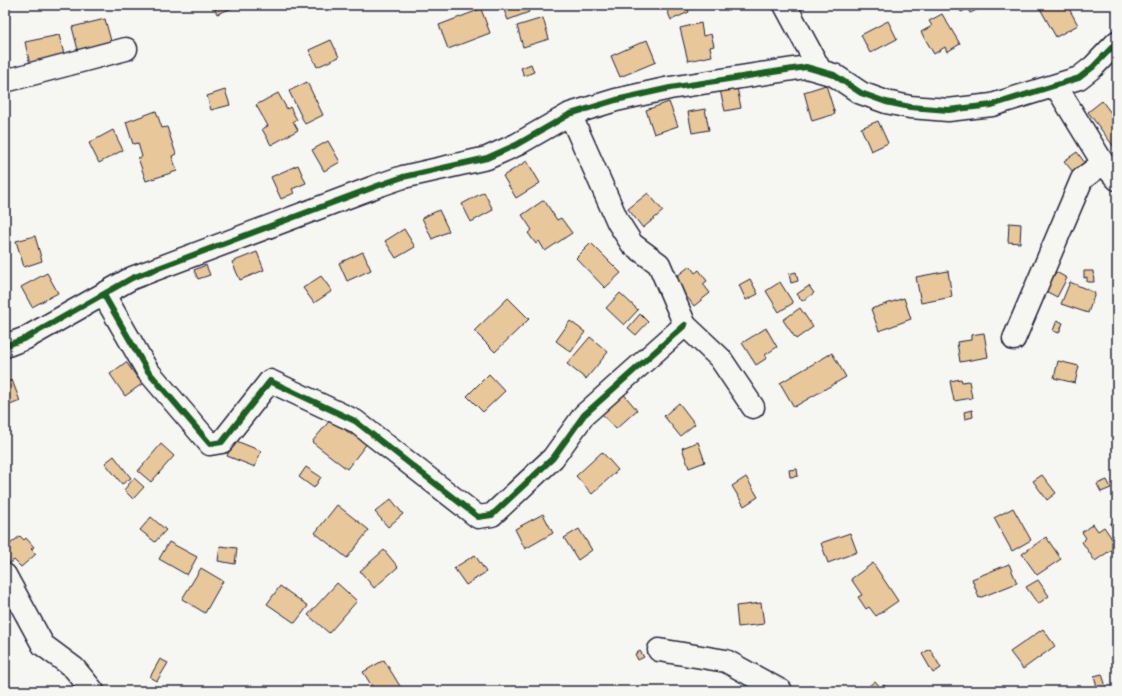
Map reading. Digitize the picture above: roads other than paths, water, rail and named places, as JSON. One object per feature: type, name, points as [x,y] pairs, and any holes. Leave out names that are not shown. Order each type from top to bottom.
[{"type":"street","points":[[786,5],[820,70]]},
{"type":"street","points":[[5,346],[26,338],[132,278],[329,202],[403,177],[487,158],[516,145],[570,114],[616,100],[732,77],[806,67],[834,75],[861,93],[880,99],[930,109],[948,110],[992,104],[1079,78],[1093,67],[1117,42]]},
{"type":"street","points":[[5,81],[126,49]]},
{"type":"street","points":[[1056,86],[1103,162],[1117,179]]},
{"type":"street","points":[[570,114],[618,222],[632,244],[659,264],[685,325],[720,358],[753,407]]},
{"type":"street","points":[[1014,339],[1082,179],[1103,162]]},
{"type":"street","points":[[104,295],[147,370],[210,444],[222,442],[270,381],[355,421],[478,517],[492,515],[552,458],[584,416],[685,325]]},
{"type":"street","points":[[5,575],[43,645],[74,668],[93,691]]},
{"type":"street","points":[[659,650],[726,661],[782,691]]}]
